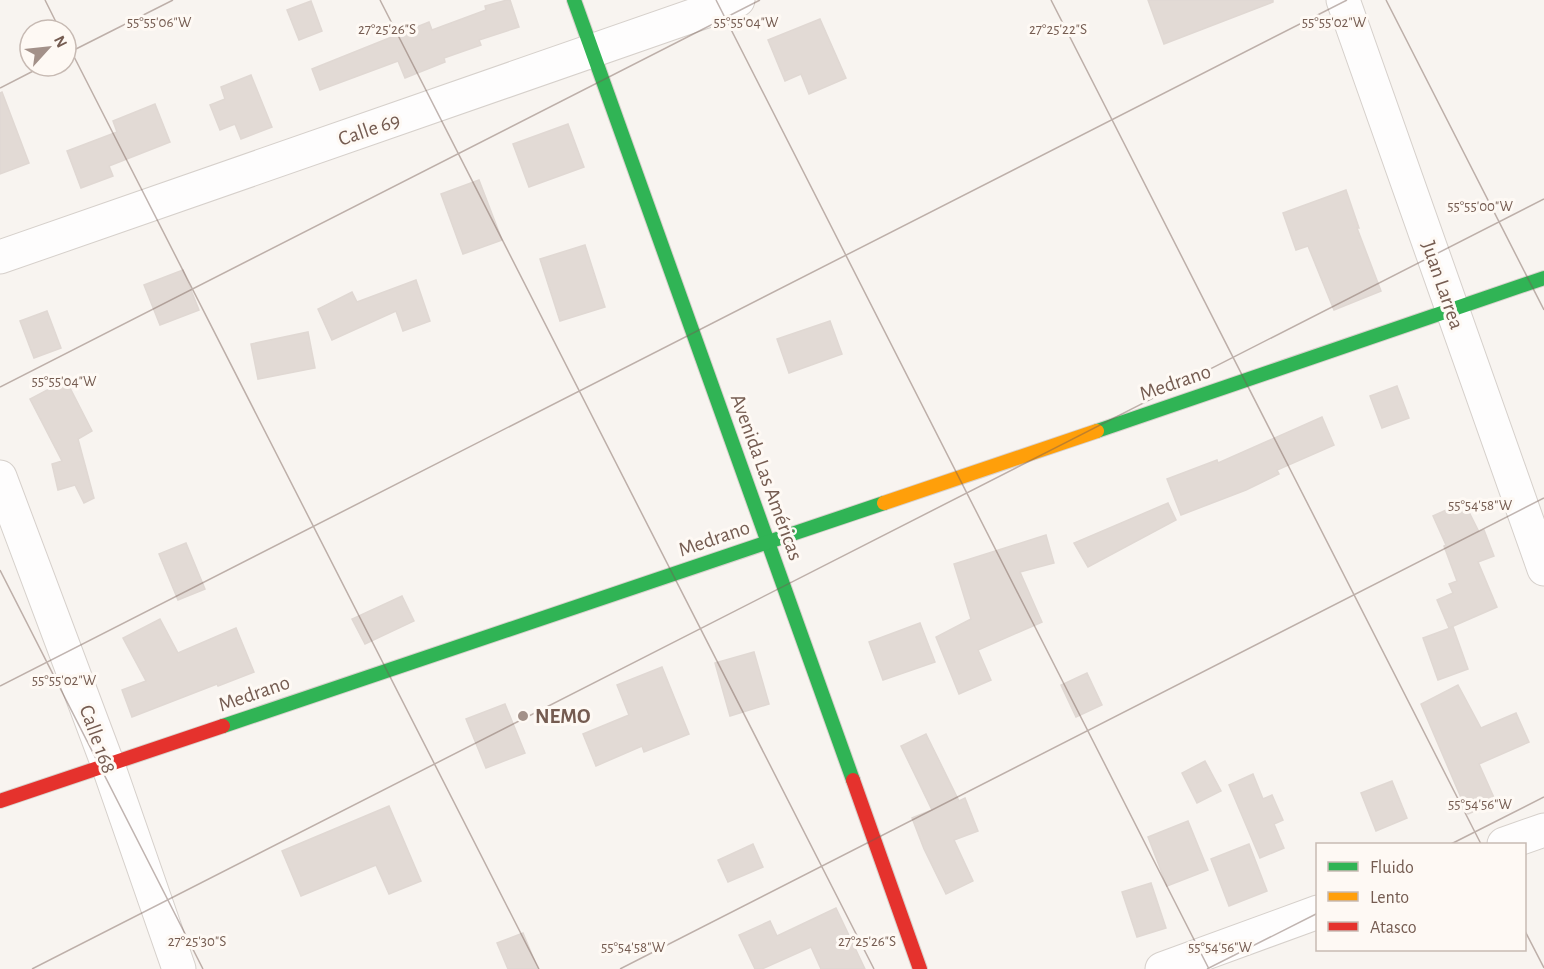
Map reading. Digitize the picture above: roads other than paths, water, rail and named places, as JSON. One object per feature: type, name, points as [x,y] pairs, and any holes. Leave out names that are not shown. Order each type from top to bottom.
[{"type":"street","name":"Avenida Las Américas","points":[[574,0],[920,969]]},
{"type":"street","name":"Calle 69","points":[[0,257],[738,0]]},
{"type":"street","name":"Juan Larrea","points":[[1343,0],[1544,569]]},
{"type":"street","name":"Medrano","points":[[0,801],[1544,278]]},
{"type":"street","name":"Calle 168","points":[[0,477],[108,765],[178,969]]},
{"type":"street","points":[[1507,843],[1544,830]]},
{"type":"street","points":[[1162,969],[1316,912]]},
{"type":"place","name":"NEMO","points":[[523,716]]}]
